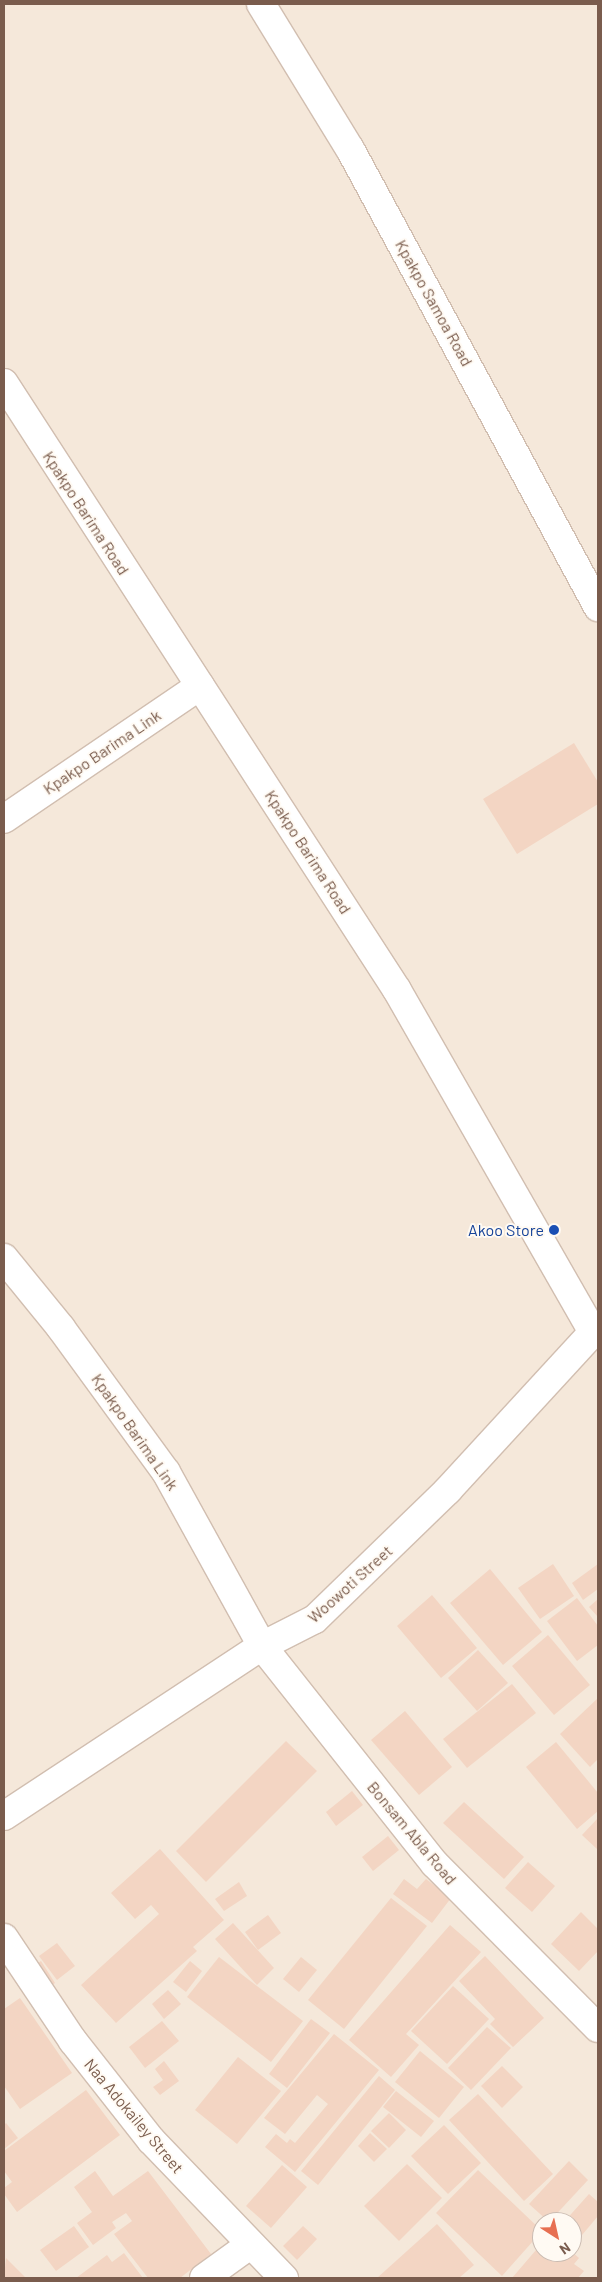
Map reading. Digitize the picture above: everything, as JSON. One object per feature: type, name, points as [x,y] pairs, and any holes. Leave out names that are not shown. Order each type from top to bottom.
[{"type":"street","name":"Kpakpo Samoa Road","points":[[261,4],[350,149],[598,607]]},
{"type":"street","name":"Kpakpo Barima Road","points":[[4,383],[397,990],[596,1330]]},
{"type":"street","name":"Kpakpo Barima Link","points":[[4,819],[200,686]]},
{"type":"street","name":"Kpakpo Barima Link","points":[[4,1258],[61,1328],[166,1472],[262,1646]]},
{"type":"street","name":"Woowoti Street","points":[[4,1816],[262,1646],[315,1619],[448,1490],[596,1330]]},
{"type":"street","name":"Bonsam Abla Road","points":[[262,1646],[435,1864],[598,2028]]},
{"type":"street","name":"Naa Adokailey Street","points":[[4,1938],[73,2041],[151,2140],[250,2245],[284,2278]]},
{"type":"street","points":[[204,2278],[250,2245]]},
{"type":"shaded area","points":[[4,4],[598,4],[598,2278],[4,2278]]},
{"type":"building","points":[[574,743],[598,782],[598,804],[517,854],[483,799]]},
{"type":"building","points":[[553,1564],[574,1596],[540,1619],[518,1588]]},
{"type":"building","points":[[598,1564],[598,1589],[583,1600],[572,1583]]},
{"type":"building","points":[[490,1569],[542,1632],[503,1665],[450,1603]]},
{"type":"building","points":[[432,1595],[477,1648],[441,1678],[397,1626]]},
{"type":"building","points":[[577,1598],[598,1626],[598,1645],[577,1661],[547,1621]]},
{"type":"building","points":[[598,1599],[598,1617],[589,1607]]},
{"type":"building","points":[[548,1635],[590,1685],[554,1715],[512,1666]]},
{"type":"building","points":[[478,1650],[508,1683],[477,1711],[448,1678]]},
{"type":"building","points":[[512,1684],[536,1713],[467,1768],[443,1739]]},
{"type":"building","points":[[598,1698],[598,1759],[590,1767],[560,1734]]},
{"type":"building","points":[[405,1711],[452,1767],[419,1795],[371,1740]]},
{"type":"building","points":[[286,1741],[317,1771],[206,1882],[176,1851]]},
{"type":"building","points":[[556,1742],[598,1793],[598,1811],[577,1829],[526,1767]]},
{"type":"building","points":[[352,1791],[363,1805],[336,1826],[326,1812]]},
{"type":"building","points":[[464,1802],[524,1857],[504,1879],[443,1823]]},
{"type":"building","points":[[598,1818],[598,1850],[582,1835]]},
{"type":"building","points":[[388,1836],[399,1850],[373,1871],[362,1857]]},
{"type":"building","points":[[160,1849],[224,1920],[193,1947],[197,1951],[116,2023],[81,1985],[159,1914],[151,1905],[135,1919],[111,1893]]},
{"type":"building","points":[[528,1862],[555,1886],[532,1912],[505,1888]]},
{"type":"building","points":[[404,1879],[417,1889],[426,1879],[451,1898],[432,1923],[393,1894]]},
{"type":"building","points":[[239,1882],[247,1896],[224,1911],[215,1899]]},
{"type":"building","points":[[391,1898],[427,1926],[344,2029],[308,2000]]},
{"type":"building","points":[[581,1912],[598,1929],[598,1951],[579,1971],[551,1944]]},
{"type":"building","points":[[268,1915],[281,1933],[258,1950],[245,1932]]},
{"type":"building","points":[[233,1923],[274,1968],[257,1985],[215,1939]]},
{"type":"building","points":[[450,1925],[481,1952],[406,2034],[419,2045],[391,2077],[349,2040]]},
{"type":"building","points":[[57,1943],[75,1966],[57,1980],[39,1956]]},
{"type":"building","points":[[485,1956],[544,2018],[513,2047],[490,2024],[495,2019],[459,1981]]},
{"type":"building","points":[[219,1957],[303,2021],[271,2062],[187,1997]]},
{"type":"building","points":[[301,1957],[317,1970],[299,1992],[283,1979]]},
{"type":"building","points":[[41,1961],[55,1983],[49,1987],[34,1966]]},
{"type":"building","points":[[190,1961],[202,1971],[186,1992],[173,1982]]},
{"type":"building","points":[[453,1986],[489,2019],[447,2064],[411,2031]]},
{"type":"building","points":[[168,1990],[181,2004],[164,2019],[152,2004]]},
{"type":"building","points":[[20,1998],[72,2073],[20,2109],[4,2086],[4,2009]]},
{"type":"building","points":[[311,2019],[330,2033],[287,2088],[269,2074]]},
{"type":"building","points":[[162,2021],[179,2041],[145,2068],[129,2047]]},
{"type":"building","points":[[487,2027],[511,2048],[471,2090],[448,2068]]},
{"type":"building","points":[[334,2034],[379,2070],[295,2172],[265,2147],[276,2134],[287,2143],[290,2139],[295,2143],[328,2104],[317,2095],[285,2134],[264,2118]]},
{"type":"building","points":[[420,2051],[464,2087],[439,2118],[395,2082]]},
{"type":"building","points":[[238,2057],[281,2091],[237,2144],[195,2110]]},
{"type":"building","points":[[164,2061],[179,2081],[160,2095],[153,2087],[163,2080],[155,2069]]},
{"type":"building","points":[[502,2066],[523,2087],[502,2108],[481,2086]]},
{"type":"building","points":[[379,2076],[395,2090],[318,2185],[301,2171]]},
{"type":"building","points":[[86,2090],[120,2135],[17,2212],[4,2194],[4,2188],[12,2182],[4,2171],[4,2151]]},
{"type":"building","points":[[396,2091],[434,2121],[421,2137],[383,2107]]},
{"type":"building","points":[[478,2094],[553,2174],[524,2201],[449,2120]]},
{"type":"building","points":[[389,2113],[406,2130],[389,2148],[371,2131]]},
{"type":"building","points":[[6,2123],[18,2138],[4,2149],[4,2125]]},
{"type":"building","points":[[444,2125],[481,2163],[448,2194],[411,2156]]},
{"type":"building","points":[[370,2133],[387,2149],[374,2162],[358,2146]]},
{"type":"building","points":[[569,2161],[588,2180],[558,2212],[538,2212],[529,2204]]},
{"type":"building","points":[[407,2164],[442,2198],[399,2241],[364,2206]]},
{"type":"building","points":[[282,2165],[307,2187],[271,2228],[246,2206]]},
{"type":"building","points":[[478,2170],[532,2221],[532,2242],[502,2276],[436,2213]]},
{"type":"building","points":[[95,2171],[113,2196],[148,2171],[211,2254],[180,2278],[148,2278],[114,2234],[132,2221],[126,2213],[112,2222],[116,2228],[93,2245],[77,2223],[92,2212],[74,2187]]},
{"type":"building","points":[[589,2194],[598,2202],[598,2216],[582,2235],[582,2212],[573,2212]]},
{"type":"building","points":[[437,2224],[474,2265],[459,2278],[377,2278]]},
{"type":"building","points":[[74,2226],[89,2247],[56,2271],[40,2250]]},
{"type":"building","points":[[303,2226],[317,2239],[297,2260],[283,2246]]},
{"type":"building","points":[[124,2253],[143,2278],[76,2278],[107,2255],[112,2262]]},
{"type":"building","points":[[532,2255],[532,2262],[576,2262],[574,2264],[584,2271],[578,2278],[512,2278]]},
{"type":"building","points":[[6,2258],[26,2278],[4,2278]]},
{"type":"place","name":"Akoo Store","points":[[554,1230]]}]
